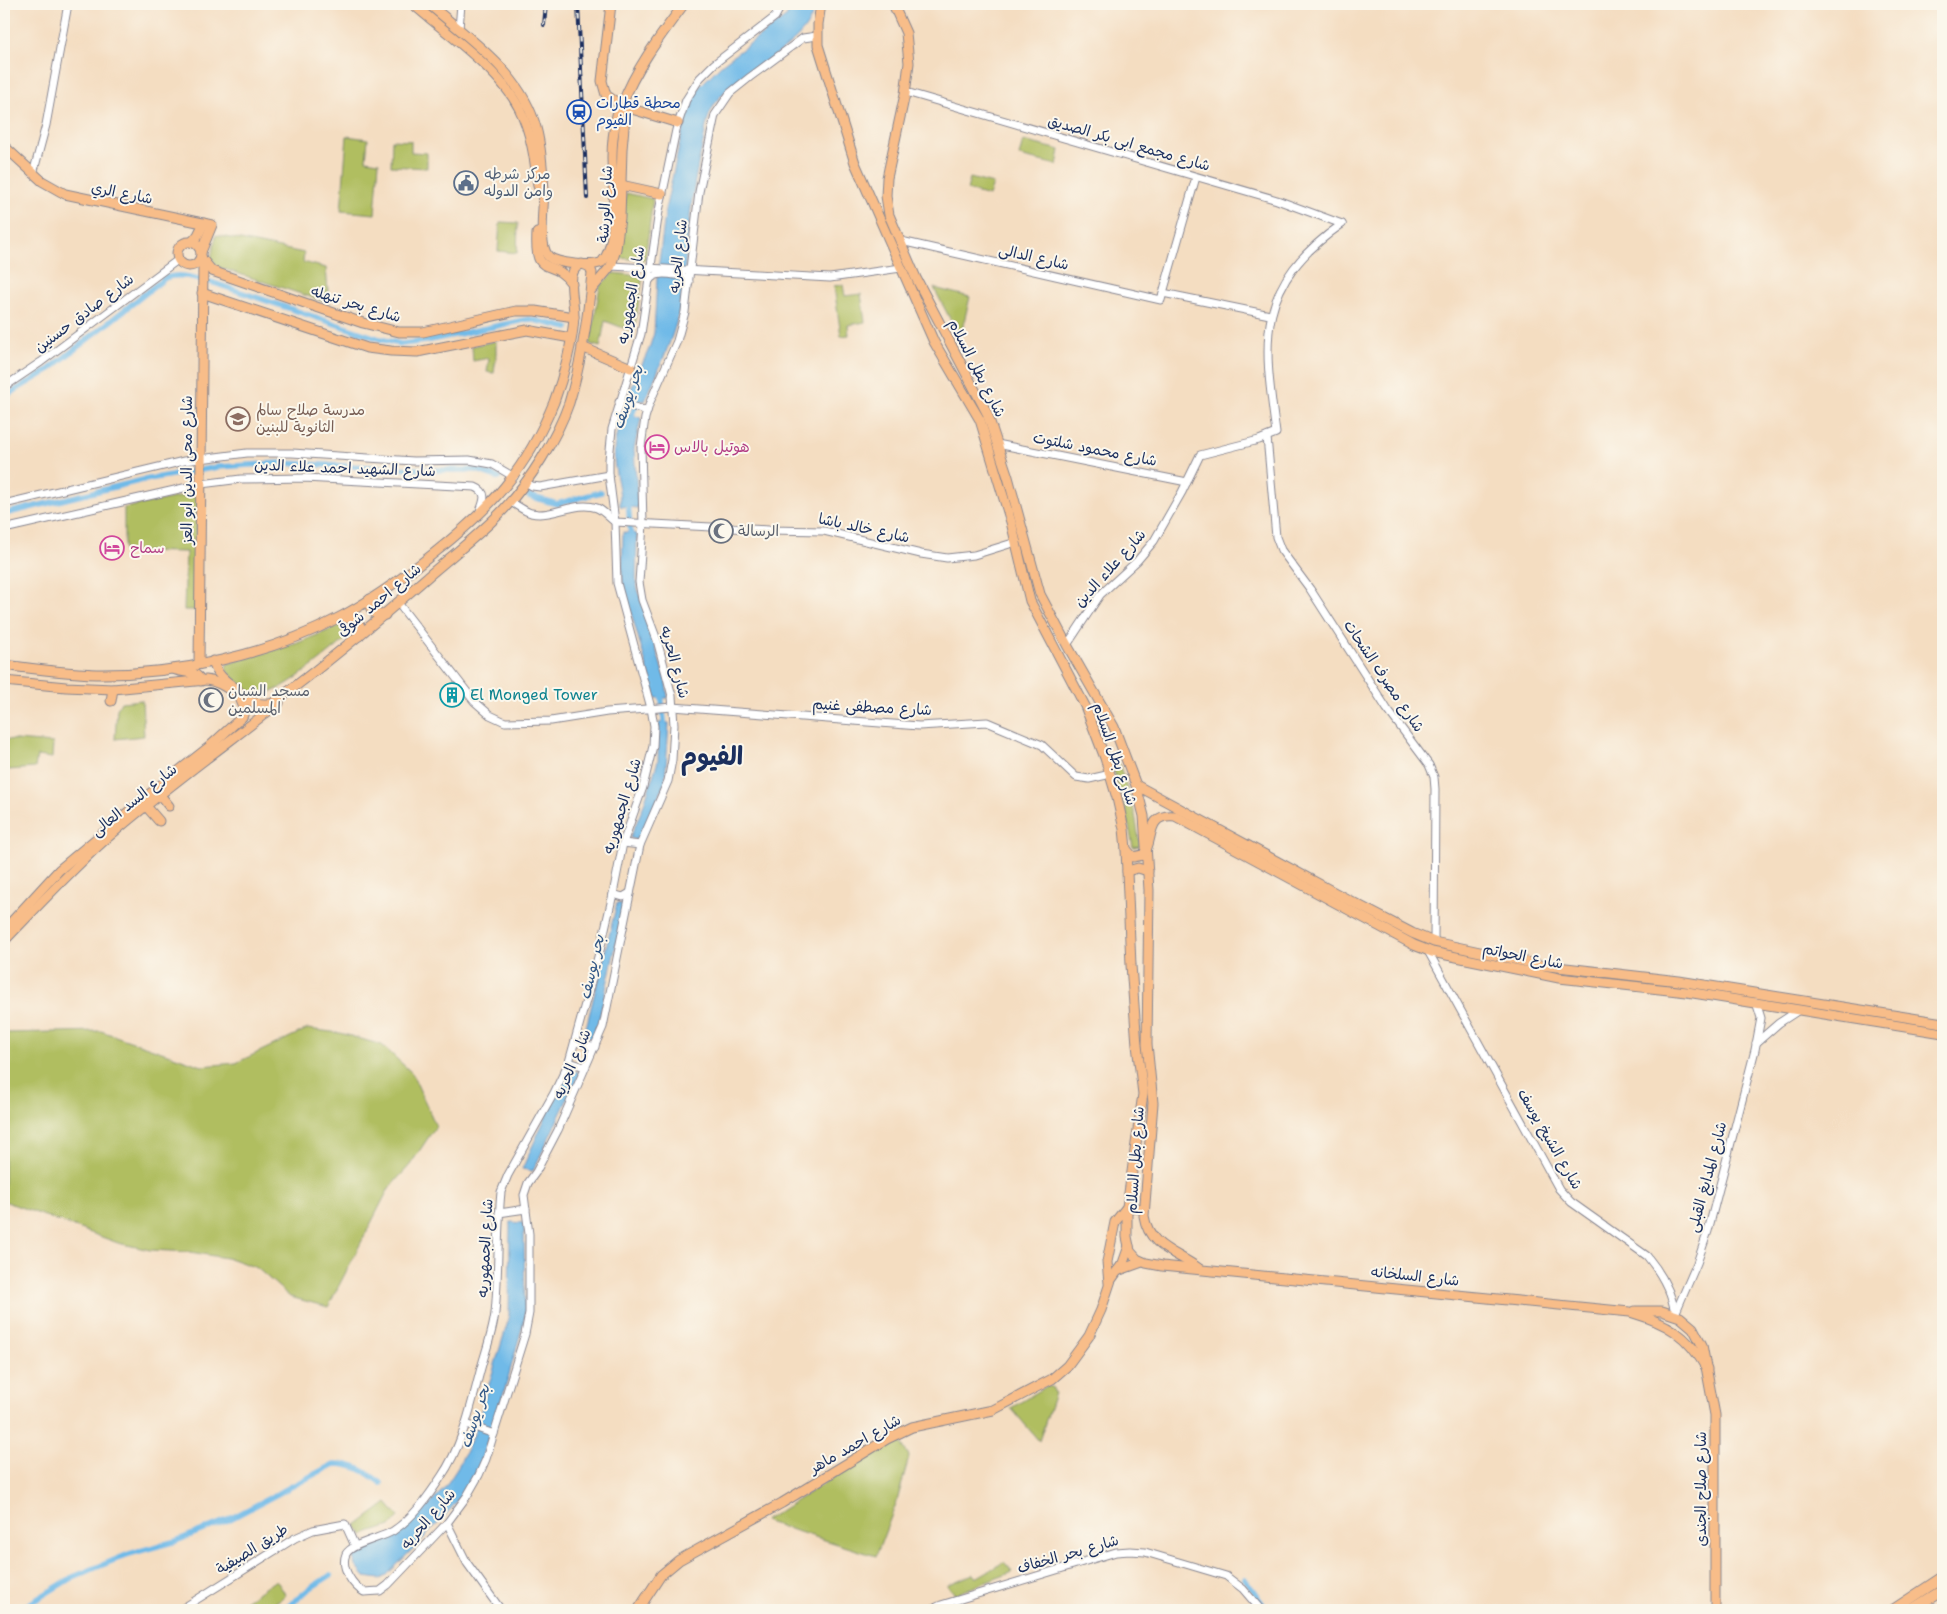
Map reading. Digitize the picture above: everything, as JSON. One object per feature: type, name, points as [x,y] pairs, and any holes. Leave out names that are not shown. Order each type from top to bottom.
[{"type":"highway","points":[[1913,1605],[1943,1577]]},
{"type":"highway","points":[[1893,1610],[1913,1605],[1943,1590]]},
{"type":"main road","points":[[413,4],[496,77],[519,108],[530,140],[537,180],[539,203],[536,250],[538,259],[546,266],[559,270],[572,285]]},
{"type":"main road","points":[[429,4],[496,62],[510,77],[526,103],[534,120],[540,150],[544,188],[543,244],[548,256],[557,261],[583,264]]},
{"type":"main road","points":[[611,4],[602,85],[606,95],[622,107],[678,122]]},
{"type":"main road","name":"شارع الورشة","points":[[583,264],[599,264],[605,259],[608,252],[613,219],[612,144],[618,113],[633,80],[684,4]]},
{"type":"main road","name":"شارع بطل السلام","points":[[821,4],[817,36],[819,52],[850,150],[934,342],[976,412],[984,430],[1016,542],[1030,601],[1085,706],[1111,774],[1121,812],[1126,848],[1137,1045],[1142,1084],[1142,1104],[1127,1207],[1129,1246]]},
{"type":"main road","name":"شارع بطل السلام","points":[[893,4],[903,25],[908,42],[909,63],[906,92],[886,184],[886,202],[889,214],[916,278],[987,413],[1005,466],[1037,585],[1053,621],[1114,727],[1136,785],[1144,816],[1148,871],[1147,1044],[1153,1103],[1144,1209],[1145,1223],[1157,1243],[1198,1268]]},
{"type":"main road","name":"شارع الورشة","points":[[590,294],[597,281],[611,266],[615,256],[625,116],[622,107]]},
{"type":"main road","name":"شارع الري","points":[[4,146],[33,174],[54,189],[76,198],[208,224]]},
{"type":"main road","points":[[866,189],[872,193],[880,193],[886,184]]},
{"type":"main road","points":[[621,185],[662,194]]},
{"type":"main road","points":[[879,218],[882,213],[889,214]]},
{"type":"main road","points":[[202,285],[197,270],[185,265],[179,259],[178,254],[179,248],[185,243],[192,242],[208,224]]},
{"type":"main road","points":[[189,266],[197,264],[208,224]]},
{"type":"main road","points":[[192,242],[198,246],[204,263],[212,271],[202,285]]},
{"type":"main road","name":"شارع محى الدين ابو العز","points":[[199,664],[201,255]]},
{"type":"main road","points":[[538,259],[548,256]]},
{"type":"main road","name":"شارع احمد شوقى","points":[[4,665],[95,674],[131,673],[199,664],[264,648],[340,618],[370,600],[413,569],[478,516],[514,476],[528,453],[554,400],[571,338],[574,317],[572,285],[574,271],[583,264],[590,267],[592,273],[590,294],[582,347],[568,405],[545,452],[511,502],[493,521],[385,615],[273,703],[257,704],[240,698],[215,682],[201,680],[112,689],[4,681]]},
{"type":"main road","name":"شارع بحر تنهله","points":[[212,271],[363,323],[400,332],[423,332],[516,311],[535,311],[574,317]]},
{"type":"main road","points":[[202,285],[367,348],[417,352],[520,330],[539,331],[571,338]]},
{"type":"main road","points":[[934,342],[938,342],[943,338],[943,331]]},
{"type":"main road","points":[[942,358],[944,351],[951,346]]},
{"type":"main road","points":[[582,347],[631,368]]},
{"type":"main road","points":[[554,400],[560,406],[568,405]]},
{"type":"main road","points":[[550,411],[558,411],[562,417]]},
{"type":"main road","points":[[996,475],[1005,466]]},
{"type":"main road","points":[[996,475],[1008,477]]},
{"type":"main road","points":[[370,600],[370,605],[374,612],[379,615],[385,615]]},
{"type":"main road","points":[[340,618],[352,618],[357,621],[361,629],[359,636]]},
{"type":"main road","points":[[1042,627],[1046,622],[1053,621]]},
{"type":"main road","points":[[213,661],[215,668],[221,676],[254,699],[266,700],[289,691]]},
{"type":"main road","points":[[171,668],[181,672],[194,672],[201,680]]},
{"type":"main road","points":[[111,700],[112,689]]},
{"type":"main road","name":"شارع السد العالى","points":[[4,930],[66,870],[152,792],[282,701],[289,691]]},
{"type":"main road","name":"شارع السد العالى","points":[[66,870],[160,795],[211,751],[244,714],[245,706],[240,698]]},
{"type":"main road","name":"شارع الحواتم","points":[[1136,785],[1330,895]]},
{"type":"main road","points":[[160,795],[169,806]]},
{"type":"main road","points":[[146,806],[159,821]]},
{"type":"main road","name":"شارع الحواتم","points":[[1147,846],[1152,828],[1157,820],[1166,816],[1175,816],[1330,895],[1434,942],[1540,966],[1877,1017],[1943,1033]]},
{"type":"main road","points":[[1126,848],[1130,855],[1136,857],[1145,852],[1147,846]]},
{"type":"main road","points":[[1127,871],[1138,868],[1148,871]]},
{"type":"main road","name":"شارع السد العالى","points":[[4,941],[58,878]]},
{"type":"main road","name":"شارع الحواتم","points":[[1341,900],[1428,950],[1559,978],[1687,987],[1756,1002],[1801,1009],[1943,1023]]},
{"type":"main road","points":[[1137,1045],[1147,1044]]},
{"type":"main road","points":[[1109,1283],[1108,1262],[1114,1222],[1127,1207],[1144,1209]]},
{"type":"main road","points":[[1129,1246],[1133,1256],[1142,1262],[1162,1266],[1198,1268]]},
{"type":"main road","name":"شارع احمد ماهر","points":[[638,1610],[661,1576],[679,1560],[782,1503],[887,1439],[912,1427],[993,1410],[1052,1379],[1067,1366],[1089,1336],[1102,1310],[1109,1283],[1126,1257],[1129,1246]]},
{"type":"main road","points":[[1117,1271],[1142,1262]]},
{"type":"main road","name":"شارع السلخانه","points":[[1198,1268],[1630,1312]]},
{"type":"main road","points":[[1630,1312],[1656,1310],[1675,1314]]},
{"type":"main road","name":"شارع صلاح الجندى","points":[[1630,1312],[1655,1319],[1678,1332],[1696,1351],[1707,1369]]},
{"type":"main road","name":"شارع صلاح الجندى","points":[[1675,1314],[1687,1322],[1698,1335],[1702,1345],[1715,1415],[1715,1610]]},
{"type":"street","points":[[33,174],[52,98],[68,4]]},
{"type":"street","points":[[459,29],[462,4]]},
{"type":"street","name":"شارع الجمهوريه","points":[[355,1546],[393,1531],[427,1498],[447,1468],[469,1424],[495,1318],[501,1192],[508,1175],[554,1093],[576,1042],[614,894],[623,843],[643,787],[653,746],[654,726],[651,708],[617,583],[615,522],[609,475],[609,445],[619,402],[640,334],[662,194],[678,122],[689,94],[706,71],[774,17],[782,4]]},
{"type":"street","name":"شارع الحريه","points":[[355,1546],[346,1554],[347,1573],[357,1587],[369,1593],[384,1588],[447,1523],[467,1496],[479,1475],[528,1320],[529,1234],[524,1195],[528,1183],[536,1172],[558,1130],[595,1047],[604,1020],[640,845],[668,781],[673,743],[673,707],[659,646],[640,591],[639,582],[643,524],[640,460],[647,410],[680,332],[687,305],[699,192],[712,126],[719,107],[736,88],[803,38],[817,36]]},
{"type":"street","name":"شارع مجمع ابى بكر الصديق","points":[[906,92],[1196,178],[1277,200],[1342,224],[1315,246],[1297,265],[1282,288],[1270,315]]},
{"type":"street","points":[[1162,297],[1196,178]]},
{"type":"street","name":"شارع الدالى","points":[[901,241],[1162,297],[1270,315]]},
{"type":"street","name":"شارع صادق حسنين","points":[[4,387],[41,362],[179,259]]},
{"type":"street","points":[[611,266],[830,278],[901,268]]},
{"type":"street","points":[[648,282],[651,276],[656,274],[683,276],[689,282]]},
{"type":"street","points":[[1267,437],[1276,433],[1267,351],[1270,315]]},
{"type":"street","points":[[619,402],[647,410]]},
{"type":"street","name":"شارع علاء الدين","points":[[1067,645],[1100,595],[1148,549],[1163,527],[1200,455],[1267,437]]},
{"type":"street","name":"شارع مصرف الشحات","points":[[1267,437],[1276,537],[1281,550],[1310,589],[1387,709],[1412,741],[1432,772],[1435,789],[1434,942]]},
{"type":"street","name":"شارع محمود شلتوت","points":[[997,444],[1187,482]]},
{"type":"street","name":"شارع الشهيد احمد علاء الدين","points":[[4,504],[247,453],[292,453],[414,461],[469,460],[492,464],[514,476]]},
{"type":"street","points":[[525,482],[532,486],[540,487],[609,475]]},
{"type":"street","name":"شارع الشهيد احمد علاء الدين","points":[[4,529],[200,480],[304,478],[475,487],[481,490],[484,495],[484,501],[478,516]]},
{"type":"street","points":[[511,502],[524,511],[542,514],[579,507],[592,507],[615,522]]},
{"type":"street","name":"شارع خالد باشا","points":[[615,522],[824,531],[947,558],[974,555],[1016,542]]},
{"type":"street","points":[[398,603],[474,701],[496,719],[514,722],[538,722],[607,712],[673,707]]},
{"type":"street","name":"شارع مصطفى غنيم","points":[[673,707],[919,726],[989,722],[1042,745],[1076,778],[1089,779],[1111,774]]},
{"type":"street","points":[[623,843],[640,845]]},
{"type":"street","points":[[614,894],[623,897],[630,893]]},
{"type":"street","name":"شارع الشيخ يوسف","points":[[1428,950],[1559,1189],[1571,1202],[1646,1256],[1668,1288],[1675,1314]]},
{"type":"street","name":"شارع المدابغ القبلى","points":[[1675,1314],[1697,1263],[1708,1231],[1756,1043],[1761,1018],[1756,1002]]},
{"type":"street","points":[[1756,1043],[1778,1023],[1801,1009]]},
{"type":"street","points":[[576,1042],[595,1047]]},
{"type":"street","points":[[569,1062],[585,1067]]},
{"type":"street","points":[[499,1213],[526,1209]]},
{"type":"street","points":[[469,1424],[492,1433]]},
{"type":"street","points":[[447,1523],[465,1560],[501,1610]]},
{"type":"street","name":"طريق الصيفية","points":[[180,1610],[295,1538],[313,1530],[345,1524],[355,1546]]},
{"type":"street","name":"شارع بحر الخفاف","points":[[930,1610],[940,1604],[1116,1552],[1130,1551],[1145,1552],[1226,1576],[1243,1589],[1260,1610]]},
{"type":"green space","points":[[347,136],[368,139],[366,160],[379,162],[375,214],[341,211]]},
{"type":"green space","points":[[392,140],[411,141],[411,152],[427,153],[427,168],[391,166]]},
{"type":"green space","points":[[1023,141],[1060,150],[1057,165],[1019,156]]},
{"type":"green space","points":[[970,178],[993,184],[989,196],[967,190]]},
{"type":"green space","points":[[626,193],[653,199],[645,260],[618,258]]},
{"type":"green space","points":[[500,222],[518,223],[517,253],[498,251]]},
{"type":"green space","points":[[216,235],[304,253],[303,262],[326,268],[329,303],[218,267],[211,258]]},
{"type":"green space","points":[[613,273],[643,276],[634,332],[605,321],[600,347],[590,344],[600,286]]},
{"type":"green space","points":[[843,285],[845,296],[861,294],[865,322],[848,325],[849,335],[841,336],[834,286]]},
{"type":"green space","points":[[934,288],[970,297],[960,338]]},
{"type":"green space","points":[[496,341],[494,373],[487,372],[489,358],[473,361],[472,346]]},
{"type":"green space","points":[[198,493],[195,610],[184,610],[186,552],[124,551],[124,508]]},
{"type":"green space","points":[[352,621],[358,629],[310,668],[269,693],[260,694],[251,691],[226,670],[227,664],[295,644]]},
{"type":"green space","points":[[142,700],[144,736],[115,739],[117,709],[121,702]]},
{"type":"green space","points":[[4,739],[53,743],[52,758],[37,756],[35,768],[8,770],[4,763]]},
{"type":"green space","points":[[1118,760],[1135,814],[1140,846],[1133,847],[1125,806],[1111,763]]},
{"type":"green space","points":[[307,1029],[340,1033],[382,1045],[412,1073],[436,1126],[410,1165],[389,1188],[328,1307],[290,1297],[257,1268],[232,1259],[190,1252],[150,1250],[118,1243],[4,1201],[4,1033],[101,1031],[202,1066],[236,1063]]},
{"type":"green space","points":[[1047,1386],[1052,1387],[1055,1393],[1039,1441],[1011,1408]]},
{"type":"green space","points":[[898,1437],[909,1457],[897,1501],[876,1556],[764,1521]]},
{"type":"green space","points":[[387,1503],[399,1517],[390,1526],[363,1535],[356,1526]]},
{"type":"green space","points":[[1004,1562],[1013,1572],[955,1594],[947,1585],[973,1574],[976,1578]]},
{"type":"green space","points":[[276,1580],[286,1595],[265,1610],[232,1610]]},
{"type":"water","points":[[789,4],[816,4],[809,22],[797,37],[783,50],[733,84],[710,113],[695,180],[682,294],[676,322],[645,401],[627,398],[649,349],[654,333],[657,279],[666,206],[687,110],[700,86],[721,65],[787,16]]},
{"type":"water","points":[[622,411],[641,418],[634,449],[638,508],[620,506],[614,453]]},
{"type":"water","points":[[623,532],[637,534],[636,583],[666,682],[668,698],[656,698],[625,592],[622,577]]},
{"type":"water","points":[[659,723],[669,723],[665,782],[639,841],[630,838],[643,807],[658,761]]},
{"type":"water","points":[[617,903],[625,905],[595,1038],[584,1036]]},
{"type":"water","points":[[568,1068],[580,1073],[533,1171],[522,1169]]},
{"type":"water","points":[[510,1222],[524,1223],[525,1317],[505,1389],[479,1465],[462,1495],[425,1537],[386,1576],[380,1579],[365,1577],[356,1566],[353,1551],[394,1537],[429,1506],[457,1469],[474,1434],[509,1318]]},
{"type":"waterway","points":[[4,397],[46,372],[165,278],[171,276],[189,277],[214,283],[380,339],[401,344],[426,341],[529,319],[568,328]]},
{"type":"waterway","name":"بحر يوسف","points":[[630,420],[640,394]]},
{"type":"waterway","points":[[4,514],[143,480],[218,467],[280,463],[477,470],[499,478]]},
{"type":"waterway","points":[[529,496],[557,504],[601,492]]},
{"type":"waterway","name":"بحر يوسف","points":[[628,501],[631,540]]},
{"type":"waterway","name":"بحر يوسف","points":[[661,692],[665,730]]},
{"type":"waterway","points":[[19,1610],[73,1577],[129,1554],[176,1541],[228,1520],[334,1464],[348,1465],[359,1469],[381,1483]]},
{"type":"waterway","points":[[284,1610],[309,1589],[331,1575]]},
{"type":"waterway","points":[[1245,1579],[1267,1610]]},
{"type":"railway","points":[[544,25],[546,4]]},
{"type":"railway","points":[[578,4],[587,198]]},
{"type":"place","name":"محطة قطارات الفيوم","points":[[579,112]]},
{"type":"place","name":"مركز شرطه وامن الدوله","points":[[466,183]]},
{"type":"place","name":"مدرسة صلاح سالم الثانوية للبنين","points":[[238,419]]},
{"type":"place","name":"هوتيل بالاس","points":[[657,447]]},
{"type":"place","name":"الرسالة","points":[[721,531]]},
{"type":"place","name":"سماح","points":[[112,548]]},
{"type":"place","name":"El Monged Tower","points":[[452,695]]},
{"type":"place","name":"مسجد الشبان المسلمين","points":[[211,700]]},
{"type":"district","name":"الفيوم","points":[[712,756]]}]
